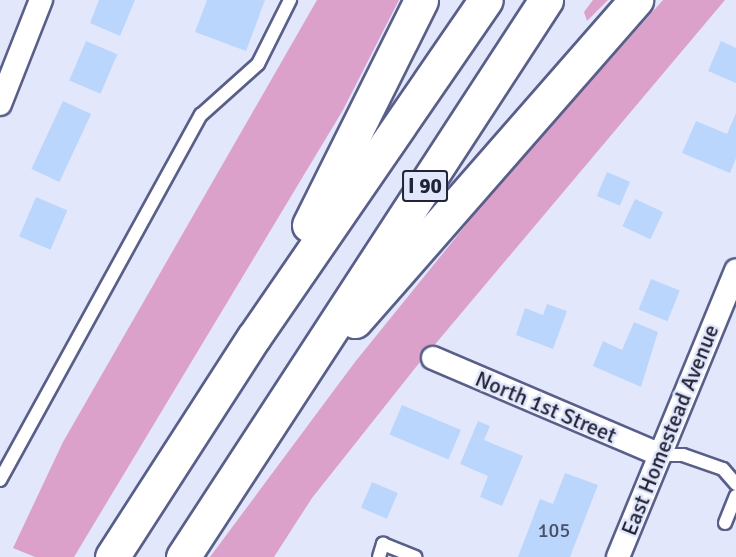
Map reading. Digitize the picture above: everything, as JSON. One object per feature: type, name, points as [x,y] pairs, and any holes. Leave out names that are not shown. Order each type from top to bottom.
[{"type":"highway","name":"I 90","points":[[254,337],[420,0]]},
{"type":"highway","name":"I 90","points":[[112,557],[254,337],[486,0]]},
{"type":"highway","name":"I 90","points":[[183,557],[546,0]]},
{"type":"highway","points":[[305,372],[383,293],[499,151],[636,0]]},
{"type":"street","points":[[0,104],[41,0]]},
{"type":"street","name":"East Homestead Avenue","points":[[618,557],[736,270]]},
{"type":"street","name":"North 1st Street","points":[[433,358],[660,455]]},
{"type":"lane","points":[[0,480],[201,115],[258,64],[290,0]]},
{"type":"lane","points":[[660,455],[683,455],[723,469],[736,484]]},
{"type":"lane","points":[[725,523],[736,496]]},
{"type":"lane","points":[[379,557],[383,544],[416,557]]},
{"type":"shaded area","points":[[317,0],[399,0],[343,110],[74,557],[35,557],[13,548],[63,442]]},
{"type":"shaded area","points":[[593,0],[608,0],[587,21],[584,12]]},
{"type":"shaded area","points":[[663,0],[725,0],[416,367],[312,498],[274,557],[210,557],[355,362],[495,189]]},
{"type":"building","points":[[99,0],[135,0],[120,36],[90,23]]},
{"type":"building","points":[[207,0],[265,0],[246,51],[195,32]]},
{"type":"building","points":[[86,41],[117,54],[100,94],[69,81]]},
{"type":"building","points":[[721,41],[736,48],[736,83],[708,71]]},
{"type":"building","points":[[63,101],[91,114],[59,182],[31,169]]},
{"type":"building","points":[[736,113],[736,158],[730,173],[682,153],[696,121],[727,134]]},
{"type":"building","points":[[607,172],[630,182],[620,206],[597,196]]},
{"type":"building","points":[[36,197],[67,210],[50,250],[19,237]]},
{"type":"building","points":[[635,199],[663,212],[650,239],[622,226]]},
{"type":"building","points":[[651,279],[680,291],[667,321],[639,310]]},
{"type":"building","points":[[547,304],[567,311],[553,349],[516,335],[525,308],[543,315]]},
{"type":"building","points":[[634,322],[658,332],[641,387],[593,366],[603,341],[622,350]]},
{"type":"building","points":[[402,405],[461,430],[448,459],[389,434]]},
{"type":"building","points":[[478,421],[490,426],[484,440],[523,456],[502,506],[480,497],[488,476],[460,464]]},
{"type":"building","points":[[565,473],[598,485],[570,557],[518,557],[540,499],[553,504]]},
{"type":"building","points":[[372,482],[398,493],[387,519],[361,508]]}]
